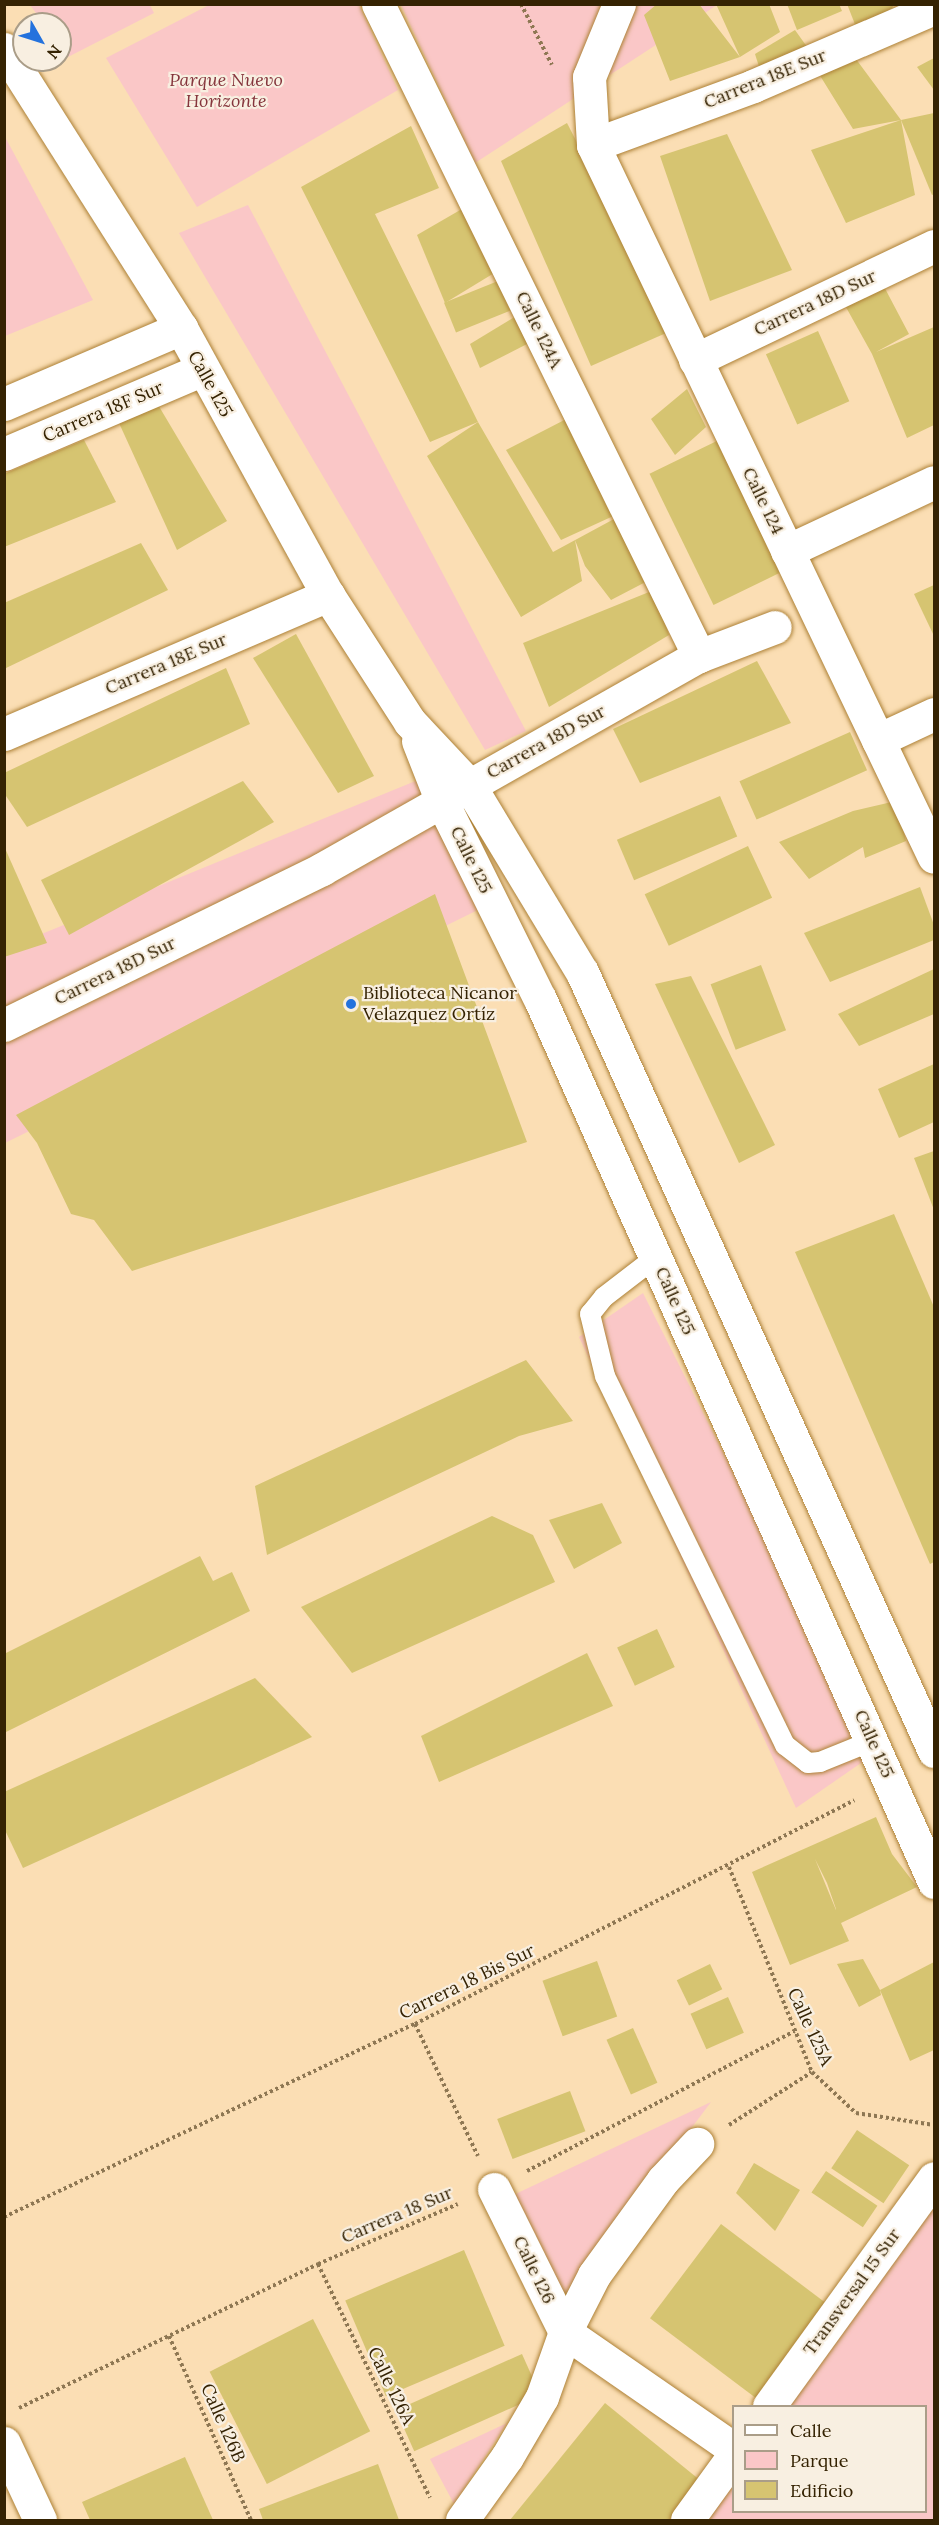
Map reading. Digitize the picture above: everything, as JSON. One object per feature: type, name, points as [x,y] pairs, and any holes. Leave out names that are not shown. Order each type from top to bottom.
[{"type":"street","name":"Calle 124A","points":[[378,4],[699,656]]},
{"type":"street","points":[[593,145],[589,77],[619,4]]},
{"type":"street","name":"Carrera 18E Sur","points":[[593,145],[753,86],[934,8]]},
{"type":"street","name":"Calle 125","points":[[4,49],[181,328],[201,370],[328,595],[456,794],[582,972],[934,1751]]},
{"type":"street","name":"Calle 124","points":[[593,145],[934,857]]},
{"type":"street","name":"Carrera 18D Sur","points":[[695,360],[934,246]]},
{"type":"street","points":[[4,404],[181,328]]},
{"type":"street","name":"Carrera 18F Sur","points":[[4,454],[201,370]]},
{"type":"street","points":[[787,550],[934,482]]},
{"type":"street","name":"Carrera 18E Sur","points":[[4,734],[328,595]]},
{"type":"street","name":"Carrera 18D Sur","points":[[4,1023],[312,874],[699,656],[775,627]]},
{"type":"street","points":[[878,740],[934,714]]},
{"type":"street","name":"Calle 125","points":[[456,794],[540,999],[934,1882]]},
{"type":"street","points":[[449,2515],[507,2457],[542,2397],[565,2332],[594,2275],[663,2180],[697,2144]]},
{"type":"street","name":"Transversal 15 Sur","points":[[770,2405],[934,2178]]},
{"type":"street","name":"Calle 126","points":[[494,2188],[565,2332],[732,2448]]},
{"type":"street","points":[[4,2443],[40,2520]]},
{"type":"street","points":[[687,2520],[732,2458]]},
{"type":"lane","points":[[656,1257],[604,1297],[590,1314],[605,1376],[785,1746],[802,1760],[820,1762],[872,1741]]},
{"type":"path","name":"Carrera 18 Bis Sur","points":[[4,2217],[415,2024],[729,1867],[890,1781]]},
{"type":"path","name":"Calle 125A","points":[[729,1867],[812,2072],[856,2113],[934,2125]]},
{"type":"path","points":[[415,2024],[494,2188]]},
{"type":"path","name":"Carrera 18 Sur","points":[[15,2410],[318,2264],[494,2188],[795,2031]]},
{"type":"path","points":[[697,2144],[812,2072]]},
{"type":"path","name":"Calle 126A","points":[[318,2264],[449,2515]]},
{"type":"path","name":"Calle 126B","points":[[170,2336],[251,2520]]},
{"type":"green space","points":[[30,5],[150,5],[154,13],[72,55],[72,12],[35,12]]},
{"type":"green space","name":"Parque Nuevo Horizonte","points":[[209,5],[359,5],[398,90],[197,207],[106,58]]},
{"type":"green space","points":[[401,5],[717,5],[475,163]]},
{"type":"green space","points":[[4,135],[93,300],[5,336],[4,336]]},
{"type":"green space","points":[[248,205],[526,731],[485,750],[179,233]]},
{"type":"green space","points":[[418,780],[490,904],[5,1143],[5,949]]},
{"type":"green space","points":[[643,1293],[874,1754],[796,1808],[579,1337]]},
{"type":"green space","points":[[711,2102],[559,2305],[505,2199]]},
{"type":"green space","points":[[934,2204],[934,2520],[681,2520],[732,2456],[732,2513],[927,2513],[927,2405],[773,2405]]},
{"type":"green space","points":[[507,2423],[454,2504],[430,2459]]},
{"type":"building","points":[[657,4],[699,4],[740,57],[670,81],[644,15]]},
{"type":"building","points":[[716,4],[769,4],[780,32],[740,57]]},
{"type":"building","points":[[787,4],[839,4],[842,11],[797,30]]},
{"type":"building","points":[[847,4],[892,4],[893,7],[858,32]]},
{"type":"building","points":[[795,30],[810,51],[762,76],[755,54]]},
{"type":"building","points":[[853,55],[901,120],[853,129],[819,74]]},
{"type":"building","points":[[934,58],[934,90],[917,67]]},
{"type":"building","points":[[934,113],[934,194],[932,195],[901,120]]},
{"type":"building","points":[[901,120],[915,195],[846,223],[811,150]]},
{"type":"building","points":[[567,123],[673,330],[591,366],[501,161]]},
{"type":"building","points":[[411,126],[439,188],[375,214],[478,422],[430,442],[301,187]]},
{"type":"building","points":[[727,134],[792,270],[710,301],[660,156]]},
{"type":"building","points":[[474,202],[504,267],[445,303],[417,235]]},
{"type":"building","points":[[508,277],[520,307],[456,333],[444,303]]},
{"type":"building","points":[[880,279],[909,334],[876,352],[934,327],[934,425],[907,438],[872,354],[842,300]]},
{"type":"building","points":[[521,313],[533,341],[480,368],[470,344]]},
{"type":"building","points":[[818,331],[849,401],[797,425],[766,354]]},
{"type":"building","points":[[687,389],[706,427],[675,455],[651,419]]},
{"type":"building","points":[[157,403],[227,521],[177,550],[119,423]]},
{"type":"building","points":[[576,414],[622,512],[561,540],[506,450]]},
{"type":"building","points":[[478,422],[553,552],[575,540],[582,581],[521,617],[427,456]]},
{"type":"building","points":[[725,437],[789,568],[714,605],[650,474]]},
{"type":"building","points":[[84,440],[116,502],[4,547],[4,474]]},
{"type":"building","points":[[614,519],[661,574],[611,600],[585,566],[575,540]]},
{"type":"building","points":[[141,543],[168,590],[4,669],[4,603]]},
{"type":"building","points":[[934,585],[934,636],[914,594]]},
{"type":"building","points":[[654,590],[669,635],[549,707],[523,643]]},
{"type":"building","points":[[296,634],[374,776],[338,793],[253,658]]},
{"type":"building","points":[[757,661],[791,723],[640,783],[613,729]]},
{"type":"building","points":[[226,668],[250,724],[27,827],[4,793],[4,773]]},
{"type":"building","points":[[850,732],[867,770],[757,820],[739,781]]},
{"type":"building","points":[[243,781],[274,822],[69,935],[41,880]]},
{"type":"building","points":[[720,796],[737,837],[634,880],[617,840]]},
{"type":"building","points":[[896,801],[906,841],[865,858],[863,847],[809,879],[779,842],[853,811]]},
{"type":"building","points":[[4,846],[47,943],[4,957]]},
{"type":"building","points":[[748,846],[772,898],[669,946],[645,894]]},
{"type":"building","points":[[920,887],[934,925],[934,940],[830,982],[804,933]]},
{"type":"building","name":"Biblioteca Nicanor Velazquez Ortíz","points":[[435,894],[527,1142],[132,1271],[94,1220],[71,1214],[37,1143],[16,1115]]},
{"type":"building","points":[[761,965],[786,1030],[736,1050],[711,984]]},
{"type":"building","points":[[934,969],[934,1014],[859,1046],[838,1014]]},
{"type":"building","points":[[691,976],[775,1145],[739,1163],[655,984]]},
{"type":"building","points":[[934,1064],[934,1122],[899,1138],[878,1089]]},
{"type":"building","points":[[934,1151],[934,1210],[914,1158]]},
{"type":"building","points":[[894,1214],[934,1307],[934,1562],[930,1564],[795,1252]]},
{"type":"building","points":[[526,1360],[573,1421],[519,1436],[267,1555],[255,1486]]},
{"type":"building","points":[[602,1503],[622,1543],[574,1569],[549,1520]]},
{"type":"building","points":[[492,1516],[533,1535],[555,1582],[352,1673],[301,1607]]},
{"type":"building","points":[[200,1556],[213,1581],[232,1572],[250,1611],[4,1733],[4,1654]]},
{"type":"building","points":[[657,1629],[675,1667],[635,1686],[617,1648]]},
{"type":"building","points":[[587,1653],[613,1706],[439,1782],[421,1736]]},
{"type":"building","points":[[255,1678],[312,1737],[23,1868],[4,1828],[4,1792]]},
{"type":"building","points":[[876,1817],[892,1854],[917,1887],[841,1923],[849,1941],[790,1965],[752,1872]],"holes":[[[815,1859],[836,1909],[836,1910]]]},
{"type":"building","points":[[863,1959],[881,1995],[859,2007],[837,1964]]},
{"type":"building","points":[[597,1961],[617,2016],[563,2036],[542,1981]]},
{"type":"building","points":[[934,1962],[934,2050],[910,2061],[880,1990]]},
{"type":"building","points":[[710,1964],[722,1989],[689,2005],[677,1980]]},
{"type":"building","points":[[728,1997],[744,2033],[706,2049],[691,2014]]},
{"type":"building","points":[[633,2028],[657,2083],[631,2095],[607,2040]]},
{"type":"building","points":[[570,2091],[585,2131],[513,2159],[497,2119]]},
{"type":"building","points":[[857,2130],[909,2165],[884,2203],[831,2168]]},
{"type":"building","points":[[754,2163],[800,2190],[775,2231],[736,2193]]},
{"type":"building","points":[[826,2171],[877,2206],[863,2227],[811,2193]]},
{"type":"building","points":[[721,2224],[829,2305],[758,2399],[650,2318]]},
{"type":"building","points":[[464,2250],[505,2346],[386,2396],[345,2300]]},
{"type":"building","points":[[313,2319],[370,2431],[267,2484],[210,2372]]},
{"type":"building","points":[[522,2354],[540,2395],[414,2451],[396,2410]]},
{"type":"building","points":[[605,2403],[701,2481],[669,2520],[510,2520]]},
{"type":"building","points":[[185,2457],[213,2520],[90,2520],[82,2502]]},
{"type":"building","points":[[378,2464],[399,2520],[263,2520],[259,2509]]},
{"type":"place","name":"Biblioteca Nicanor Velazquez Ortíz","points":[[351,1004]]}]
